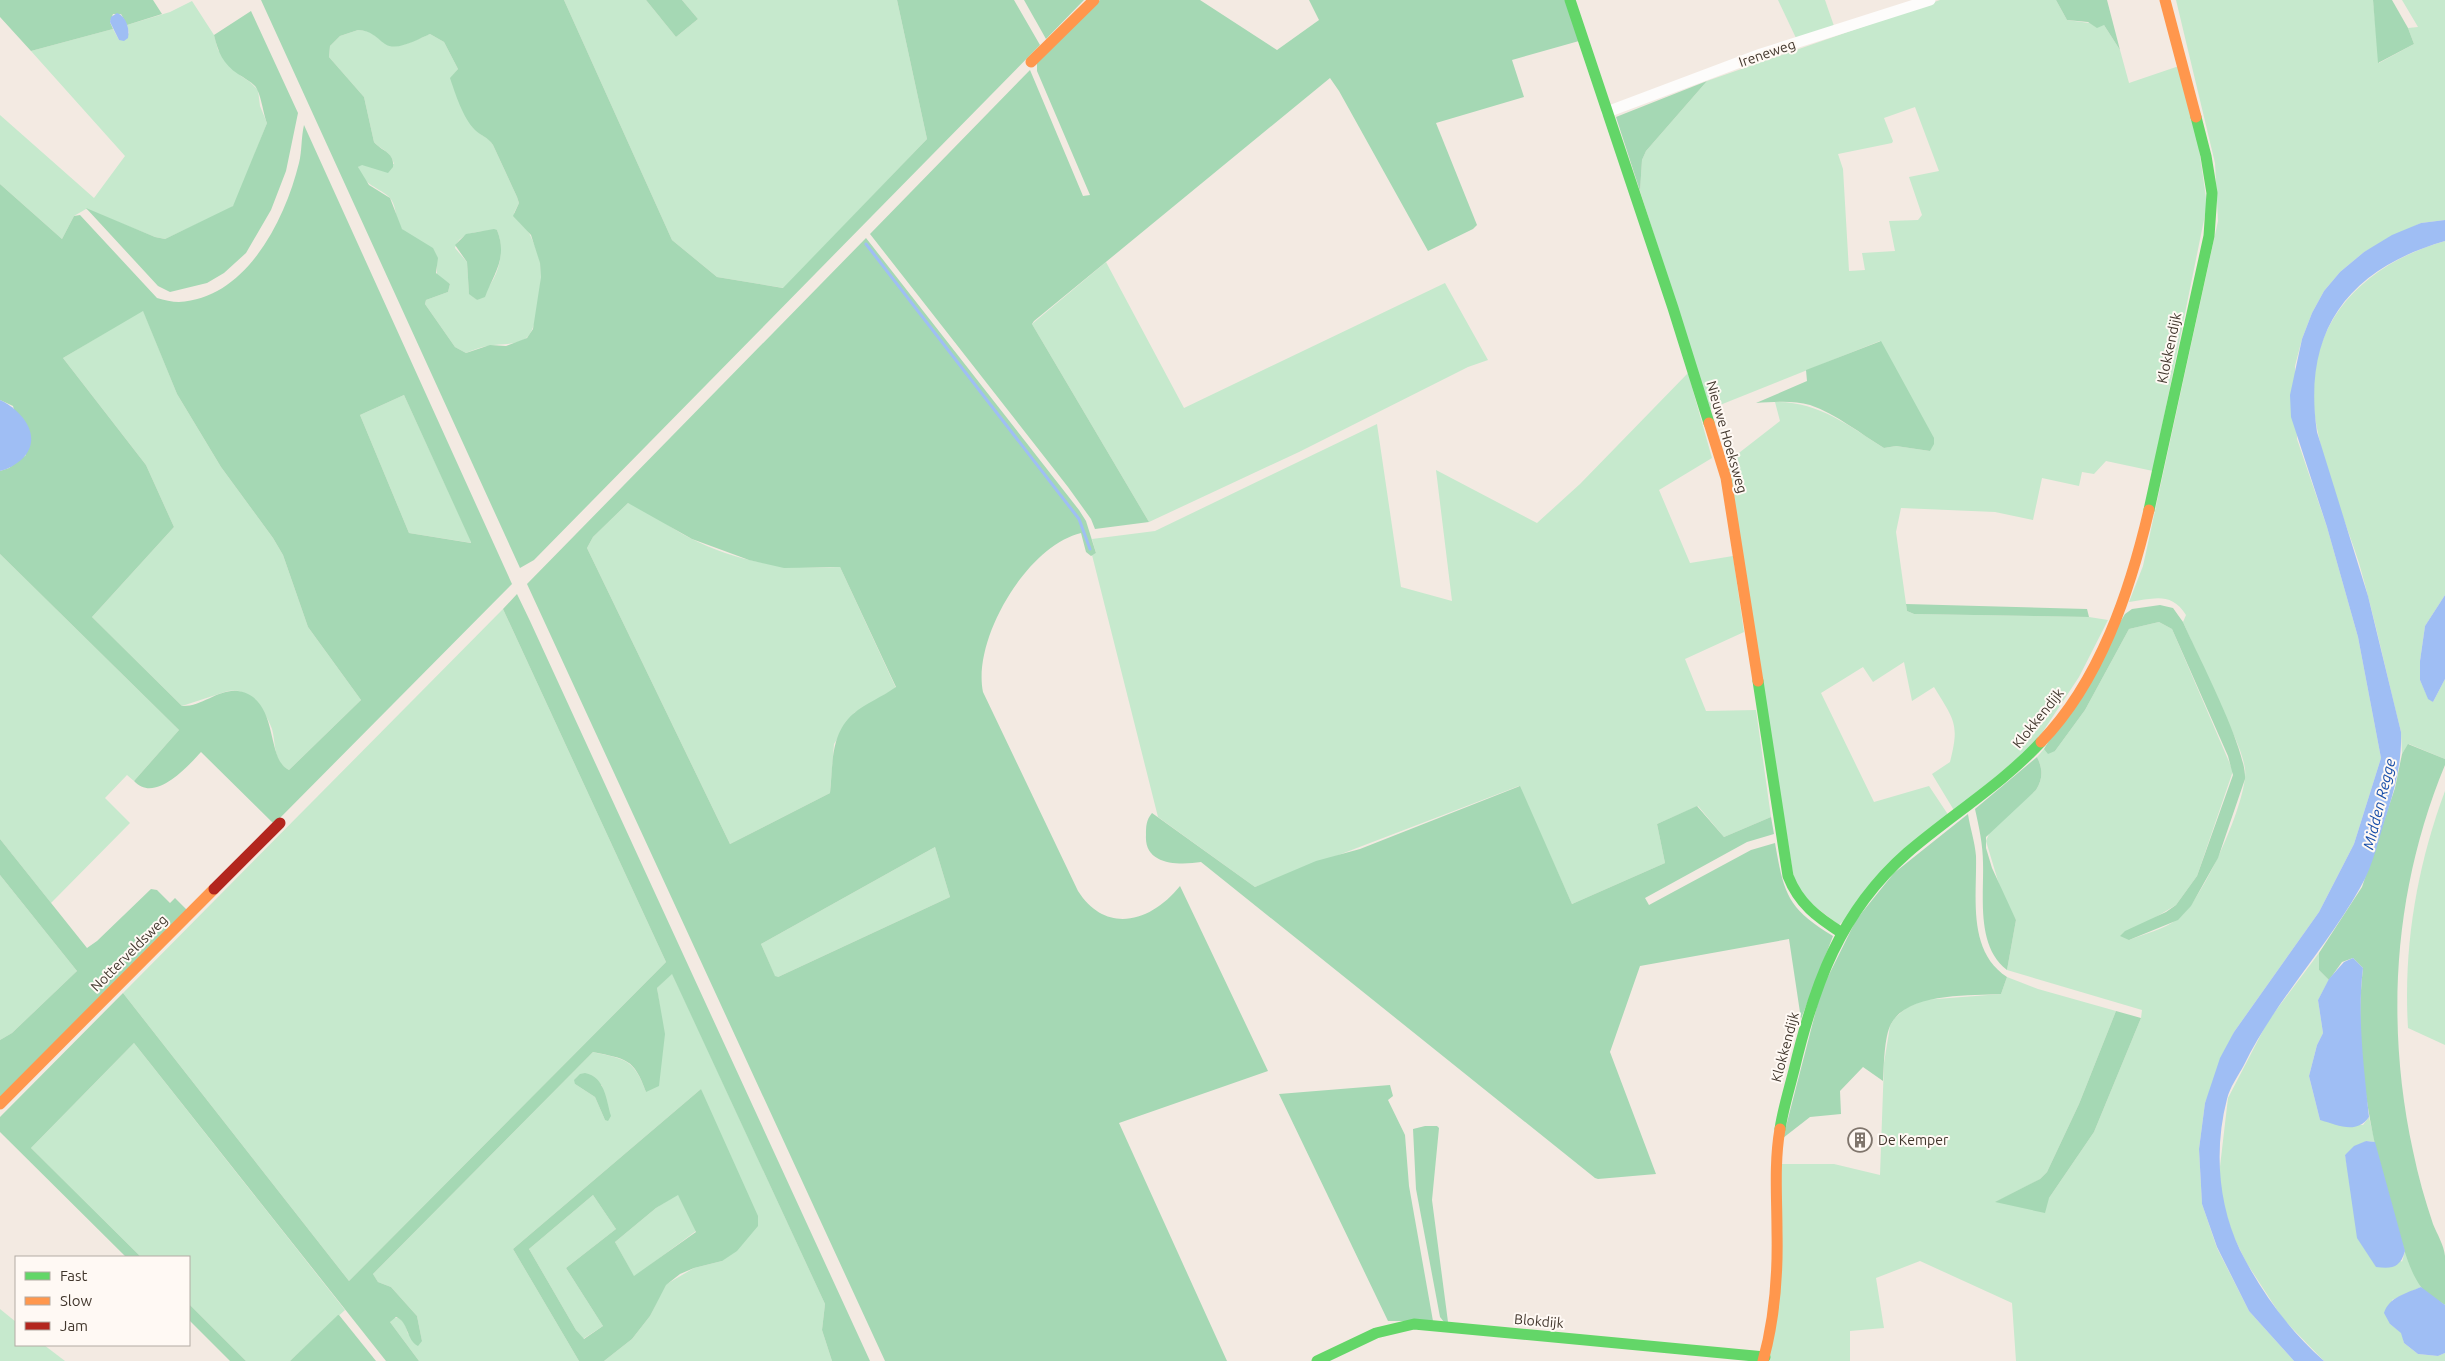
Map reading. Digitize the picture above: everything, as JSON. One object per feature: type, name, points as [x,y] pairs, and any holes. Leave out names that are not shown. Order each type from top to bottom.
[{"type":"street","points":[[1031,62],[1094,0]]},
{"type":"street","name":"Nieuwe Hoeksweg","points":[[1570,0],[1673,308],[1726,478],[1788,876],[1793,890],[1806,909],[1842,933]]},
{"type":"street","name":"Ireneweg","points":[[1607,112],[1761,54],[1930,0]]},
{"type":"street","name":"Klokkendijk","points":[[1764,1359],[1775,1315],[1777,1150],[1784,1108],[1813,1000],[1842,933],[1860,903],[1880,879],[1926,837],[1991,789],[2044,739],[2065,712],[2099,655],[2125,598],[2142,542],[2209,236],[2212,193],[2206,156],[2165,0]]},
{"type":"street","name":"Notterveldsweg","points":[[0,1104],[280,823]]},
{"type":"street","name":"Blokdijk","points":[[1317,1361],[1396,1326],[1414,1324],[1764,1359]]},
{"type":"green space","points":[[0,0],[153,0],[162,14],[127,25],[121,14],[113,14],[110,22],[113,29],[31,51],[0,17]]},
{"type":"green space","points":[[261,0],[564,0],[672,240],[717,277],[783,288],[927,139],[897,0],[1014,0],[1040,45],[534,560],[520,568]],"holes":[[[358,30],[367,31],[385,44],[395,47],[408,44],[430,34],[444,42],[458,69],[450,78],[460,105],[471,125],[493,145],[519,203],[513,216],[531,235],[540,263],[541,277],[533,329],[527,338],[506,346],[490,345],[466,353],[455,347],[425,304],[426,300],[448,292],[450,284],[436,273],[438,258],[433,248],[402,229],[390,198],[369,185],[358,167],[362,165],[388,173],[393,167],[393,162],[390,155],[374,142],[364,97],[329,57],[330,46],[340,36]]]},
{"type":"green space","points":[[564,0],[646,0],[676,37],[698,19],[682,0],[897,0],[927,139],[784,288],[717,277],[672,240]]},
{"type":"green space","points":[[646,0],[682,0],[698,19],[676,37]]},
{"type":"green space","points":[[1024,0],[1084,0],[1046,39]]},
{"type":"green space","points":[[1100,0],[1200,0],[1277,50],[1319,20],[1309,0],[1565,0],[1579,41],[1512,60],[1524,97],[1436,123],[1477,225],[1473,229],[1428,251],[1330,78],[1034,321],[1032,324],[1149,522],[1095,529],[1091,519],[1068,487],[870,234],[1030,70],[1083,196],[1090,195],[1037,71],[1037,63]]},
{"type":"green space","points":[[1778,0],[1825,0],[1834,26],[1796,38]]},
{"type":"green space","points":[[1940,0],[2056,0],[2067,20],[2104,25],[2120,50],[2129,83],[2179,66],[2197,134],[2207,205],[2153,471],[2106,461],[2094,474],[2082,472],[2079,486],[2042,478],[2033,520],[1995,512],[1901,508],[1896,532],[1907,611],[1914,614],[2089,617],[2108,620],[2079,677],[2036,742],[1955,812],[1932,774],[1950,762],[1955,738],[1953,722],[1934,687],[1912,701],[1904,662],[1873,682],[1863,667],[1821,693],[1874,802],[1929,786],[1949,816],[1839,925],[1796,892],[1726,463],[1780,421],[1775,402],[1791,403],[1819,410],[1833,416],[1884,448],[1896,446],[1930,451],[1934,441],[1880,341],[1710,409],[1640,191],[1642,160],[1646,151],[1707,81]],"holes":[[[1915,107],[1939,171],[1909,177],[1922,215],[1918,220],[1889,221],[1895,251],[1862,253],[1865,270],[1849,271],[1843,169],[1838,154],[1892,143],[1893,141],[1884,118]]]},
{"type":"green space","points":[[2056,0],[2107,0],[2120,50],[2104,25],[2097,28],[2088,22],[2067,20]]},
{"type":"green space","points":[[2176,0],[2373,0],[2379,63],[2414,44],[2408,28],[2418,27],[2402,0],[2445,0],[2445,220],[2421,223],[2364,252],[2340,272],[2324,291],[2312,313],[2302,339],[2295,366],[2297,439],[2327,527],[2358,637],[2381,758],[2354,844],[2319,912],[2234,1032],[2205,1103],[2199,1149],[2202,1204],[2217,1248],[2249,1311],[2294,1361],[2016,1361],[2012,1303],[1920,1261],[1876,1278],[1884,1328],[1850,1331],[1850,1361],[1768,1361],[1780,1164],[1834,1164],[1880,1175],[1884,1063],[1890,1026],[1894,1019],[1906,1008],[1924,1000],[2001,994],[2007,977],[2038,989],[2116,1011],[2079,1104],[2047,1172],[2040,1179],[1996,1202],[2049,1198],[2094,1132],[2141,1018],[2142,1010],[2007,970],[2016,920],[2001,891],[1986,841],[1991,829],[2036,790],[2041,774],[2037,757],[2044,749],[2055,751],[2085,710],[2129,629],[2159,622],[2172,629],[2233,771],[2197,876],[2176,905],[2151,920],[2129,940],[2167,926],[2188,909],[2211,872],[2240,802],[2245,769],[2241,754],[2183,622],[2186,615],[2174,602],[2161,598],[2129,602],[2143,566],[2218,221],[2215,163]]},
{"type":"green space","points":[[2373,0],[2392,0],[2408,28],[2414,44],[2378,63]]},
{"type":"green space","points":[[192,1],[214,35],[218,50],[241,76],[258,90],[260,106],[267,123],[235,204],[231,208],[165,239],[155,237],[86,209],[74,216],[62,239],[0,184],[0,115],[94,198],[125,156],[31,51],[113,29],[119,40],[129,33],[127,25],[170,12]]},
{"type":"green space","points":[[251,11],[298,113],[286,171],[271,210],[246,253],[224,273],[207,283],[170,292],[158,286],[86,208],[155,237],[165,239],[233,206],[267,123],[257,89],[225,62],[219,52],[214,35]]},
{"type":"green space","points":[[358,30],[364,31],[371,33],[385,43],[396,46],[430,34],[444,42],[458,69],[451,78],[458,99],[474,128],[493,145],[519,203],[514,213],[515,217],[529,233],[539,259],[541,279],[537,315],[530,334],[525,339],[511,344],[483,347],[466,353],[455,347],[425,304],[426,300],[448,292],[450,284],[437,276],[437,264],[401,228],[397,220],[395,208],[388,196],[362,177],[358,167],[362,164],[394,164],[388,153],[374,142],[364,97],[329,57],[330,46],[340,36]],"holes":[[[497,230],[501,249],[498,268],[490,286],[477,300],[469,293],[467,262],[455,248],[462,238],[472,233]]]},
{"type":"green space","points":[[1707,81],[1646,151],[1642,160],[1640,191],[1616,117]]},
{"type":"green space","points":[[304,125],[512,584],[274,824],[201,752],[180,773],[161,786],[152,788],[142,787],[134,781],[179,730],[0,554],[0,471],[9,468],[26,455],[13,406],[0,400],[0,184],[62,239],[74,216],[80,215],[157,298],[179,302],[203,298],[224,287],[243,272],[259,253],[273,231],[293,185],[300,158]],"holes":[[[143,311],[177,394],[221,467],[273,538],[283,555],[308,627],[361,700],[289,770],[282,764],[278,756],[264,711],[257,701],[248,694],[231,691],[199,703],[182,706],[92,617],[174,527],[146,465],[63,358]],[[404,395],[471,542],[471,543],[409,533],[360,415]]]},
{"type":"green space","points":[[497,230],[500,240],[500,257],[496,273],[485,297],[477,300],[469,294],[467,262],[455,245],[466,234]]},
{"type":"green space","points":[[866,238],[1086,521],[1096,553],[1091,556],[1086,552],[1081,533],[1061,541],[1041,556],[1023,575],[995,622],[986,647],[982,670],[983,692],[1078,891],[1090,905],[1102,914],[1116,918],[1129,918],[1143,915],[1156,908],[1180,886],[1268,1071],[1119,1123],[1227,1361],[885,1361],[527,584]],"holes":[[[628,503],[692,539],[749,560],[784,568],[840,567],[896,687],[858,710],[840,731],[834,751],[830,793],[730,844],[587,548],[593,537]],[[935,847],[950,897],[778,977],[775,976],[761,944]]]},
{"type":"green space","points":[[2445,241],[2445,595],[2425,626],[2420,661],[2420,680],[2428,698],[2433,702],[2445,679],[2445,759],[2409,744],[2402,754],[2401,732],[2376,626],[2359,563],[2326,466],[2318,433],[2313,398],[2316,365],[2325,336],[2339,310],[2359,287],[2384,268],[2413,253]]},
{"type":"green space","points":[[1106,262],[1184,408],[1445,283],[1488,360],[1468,367],[1299,452],[1149,522],[1032,324]]},
{"type":"green space","points":[[143,310],[177,394],[221,467],[273,538],[283,555],[308,627],[361,700],[289,770],[280,763],[272,729],[253,699],[241,692],[232,690],[182,706],[92,617],[174,527],[146,465],[63,358]]},
{"type":"green space","points":[[1881,341],[1934,438],[1934,444],[1930,451],[1896,446],[1884,448],[1839,419],[1803,403],[1756,403],[1807,381],[1806,370]]},
{"type":"green space","points":[[1688,373],[1712,458],[1659,490],[1690,563],[1733,556],[1744,632],[1685,659],[1706,711],[1756,710],[1771,817],[1724,837],[1698,806],[1657,824],[1665,863],[1572,904],[1519,786],[1255,887],[1158,817],[1092,555],[1096,553],[1092,539],[1155,531],[1377,424],[1401,587],[1452,601],[1436,470],[1537,523],[1580,484]]},
{"type":"green space","points":[[404,395],[472,543],[409,533],[360,415]]},
{"type":"green space","points":[[628,503],[642,509],[688,537],[724,553],[781,565],[820,568],[840,567],[896,688],[854,713],[834,744],[830,793],[730,844],[587,548],[593,537]]},
{"type":"green space","points":[[0,554],[179,730],[134,781],[127,775],[105,798],[130,823],[51,903],[0,839]]},
{"type":"green space","points":[[517,594],[870,1361],[832,1361],[822,1330],[825,1304],[672,974],[657,988],[665,1034],[659,1086],[646,1092],[633,1066],[614,1056],[593,1052],[373,1274],[378,1282],[391,1287],[417,1316],[422,1341],[418,1346],[411,1340],[406,1327],[400,1319],[396,1317],[390,1322],[419,1361],[386,1361],[134,1043],[31,1148],[140,1256],[125,1256],[0,1132],[0,1117],[123,993],[349,1281],[666,962],[503,609]]},
{"type":"green space","points":[[1906,604],[2087,609],[2089,617],[1914,614],[1907,611]]},
{"type":"green space","points":[[2160,605],[2173,608],[2183,622],[2230,725],[2238,746],[2245,779],[2218,858],[2191,906],[2178,920],[2129,940],[2120,936],[2125,931],[2166,912],[2176,905],[2197,876],[2233,775],[2228,756],[2172,629],[2159,622],[2129,629],[2085,710],[2055,751],[2048,754],[2044,749],[2125,614],[2132,609]]},
{"type":"green space","points":[[503,609],[666,962],[349,1281],[123,993]]},
{"type":"green space","points":[[2408,744],[2445,759],[2445,765],[2428,812],[2415,859],[2405,907],[2399,956],[2397,1005],[2399,1054],[2404,1102],[2419,1179],[2445,1256],[2445,1305],[2423,1290],[2416,1280],[2406,1256],[2379,1161],[2366,1097],[2362,1065],[2360,1032],[2363,968],[2353,958],[2342,962],[2329,980],[2319,970],[2319,953],[2362,887],[2395,788],[2402,754]]},
{"type":"green space","points":[[2037,757],[2041,774],[2036,790],[1986,837],[1986,848],[1992,868],[2016,920],[2007,970],[1997,960],[1990,948],[1986,935],[1983,905],[1982,850],[1975,809]]},
{"type":"green space","points":[[1520,786],[1572,904],[1665,863],[1657,824],[1697,806],[1724,837],[1771,817],[1774,834],[1747,842],[1645,898],[1649,905],[1751,850],[1775,843],[1781,875],[1790,898],[1806,917],[1833,936],[1801,1019],[1789,939],[1640,966],[1610,1052],[1656,1174],[1595,1178],[1201,862],[1174,863],[1165,861],[1151,853],[1147,845],[1146,826],[1152,813],[1255,887],[1316,861],[1360,849]]},
{"type":"green space","points":[[2445,791],[2445,1045],[2408,1028],[2407,998],[2410,937],[2414,907],[2427,848]]},
{"type":"green space","points":[[1968,814],[1976,856],[1977,922],[1985,953],[1994,966],[2007,977],[2001,994],[1941,998],[1911,1006],[1899,1014],[1891,1024],[1887,1036],[1883,1081],[1863,1067],[1840,1091],[1841,1114],[1810,1117],[1783,1138],[1821,991],[1856,920],[1894,873]]},
{"type":"green space","points":[[0,839],[87,948],[97,941],[151,889],[157,890],[170,903],[175,898],[187,910],[0,1101],[0,1040],[12,1033],[77,971],[0,875]]},
{"type":"green space","points":[[935,847],[950,897],[775,977],[761,944]]},
{"type":"green space","points":[[0,875],[77,971],[12,1033],[0,1040]]},
{"type":"green space","points":[[2319,953],[2319,970],[2329,980],[2318,1000],[2323,1033],[2317,1045],[2309,1076],[2320,1120],[2363,1125],[2369,1117],[2375,1142],[2366,1141],[2345,1155],[2353,1196],[2402,1262],[2405,1251],[2421,1287],[2392,1300],[2390,1324],[2402,1333],[2404,1343],[2418,1354],[2438,1356],[2445,1353],[2445,1361],[2324,1361],[2283,1319],[2246,1262],[2233,1235],[2224,1208],[2219,1175],[2228,1098],[2268,1021]]},
{"type":"green space","points":[[672,973],[825,1304],[822,1330],[832,1361],[604,1361],[632,1339],[650,1316],[665,1285],[694,1268],[722,1261],[701,1089],[513,1249],[579,1361],[419,1361],[390,1322],[391,1318],[399,1318],[405,1324],[408,1334],[422,1341],[417,1316],[391,1287],[378,1282],[373,1274],[593,1052],[627,1062],[637,1073],[646,1092],[661,1016],[657,988]],"holes":[[[575,1084],[602,1085],[605,1120],[595,1097]]]},
{"type":"green space","points":[[2116,1011],[2141,1018],[2094,1132],[2049,1198],[2045,1213],[1995,1202],[2040,1179],[2047,1172],[2079,1104]]},
{"type":"green space","points":[[134,1043],[345,1310],[290,1361],[246,1361],[190,1305],[190,1256],[140,1256],[31,1148]]},
{"type":"green space","points":[[585,1073],[597,1079],[604,1090],[611,1116],[608,1121],[605,1120],[595,1097],[575,1084],[574,1080],[580,1074]]},
{"type":"green space","points":[[1390,1085],[1393,1096],[1388,1100],[1405,1135],[1409,1186],[1433,1321],[1388,1321],[1279,1094]]},
{"type":"green space","points":[[701,1089],[758,1216],[758,1226],[737,1251],[722,1261],[694,1268],[680,1274],[666,1285],[650,1316],[632,1339],[604,1361],[579,1361],[513,1249]],"holes":[[[593,1195],[616,1229],[566,1268],[603,1326],[584,1339],[576,1330],[529,1249]],[[678,1195],[696,1232],[634,1276],[615,1242],[656,1208]]]},
{"type":"green space","points":[[1437,1126],[1439,1128],[1432,1200],[1448,1322],[1444,1322],[1440,1317],[1416,1189],[1413,1129]]},
{"type":"green space","points":[[678,1194],[696,1231],[634,1277],[615,1242],[656,1208]]},
{"type":"green space","points":[[593,1195],[616,1229],[566,1268],[603,1326],[583,1339],[529,1249]]},
{"type":"green space","points":[[190,1305],[246,1361],[230,1361],[190,1321]]},
{"type":"green space","points":[[0,1309],[15,1321],[15,1346],[45,1346],[65,1361],[0,1361]]},
{"type":"green space","points":[[338,1315],[376,1361],[290,1361]]},
{"type":"water","points":[[117,13],[123,17],[128,27],[128,38],[124,41],[119,40],[110,22],[111,17]]},
{"type":"water","name":"Midden Regge","points":[[2445,220],[2445,241],[2411,253],[2382,268],[2358,287],[2339,309],[2325,335],[2317,363],[2314,396],[2317,432],[2368,596],[2401,732],[2401,742],[2394,791],[2365,879],[2346,911],[2285,997],[2256,1042],[2230,1090],[2223,1118],[2220,1137],[2220,1176],[2227,1214],[2240,1250],[2257,1281],[2277,1310],[2324,1361],[2294,1361],[2249,1311],[2217,1247],[2202,1204],[2199,1149],[2205,1103],[2220,1058],[2234,1032],[2319,912],[2354,844],[2381,758],[2358,637],[2327,527],[2291,417],[2290,395],[2302,339],[2312,313],[2324,291],[2340,272],[2364,252],[2392,235],[2421,223]]},
{"type":"water","points":[[0,400],[16,410],[23,418],[31,434],[31,443],[28,452],[21,460],[11,467],[0,471]]},
{"type":"water","points":[[2445,595],[2445,679],[2433,702],[2428,699],[2420,680],[2420,661],[2425,626]]},
{"type":"water","points":[[2353,958],[2363,968],[2361,1024],[2369,1117],[2358,1126],[2346,1127],[2320,1120],[2309,1076],[2317,1045],[2323,1033],[2318,1000],[2329,979],[2344,962]]},
{"type":"water","points":[[2366,1141],[2375,1142],[2405,1251],[2398,1264],[2387,1268],[2376,1267],[2357,1238],[2345,1155],[2354,1146]]},
{"type":"water","points":[[2421,1287],[2445,1305],[2445,1353],[2438,1356],[2418,1354],[2404,1343],[2401,1333],[2390,1324],[2384,1313],[2394,1299]]},
{"type":"waterway","points":[[866,244],[1079,519],[1090,549]]},
{"type":"traffic: fast","points":[[1570,0],[1673,308],[1709,423]]},
{"type":"traffic: fast","points":[[2149,510],[2209,236],[2212,193],[2206,156],[2196,117]]},
{"type":"traffic: fast","points":[[1758,681],[1788,876],[1792,886],[1803,902],[1842,933]]},
{"type":"traffic: fast","points":[[1780,1129],[1784,1107],[1811,1009],[1821,980],[1847,925],[1864,900],[1907,853],[1993,786],[2026,758],[2041,742]]},
{"type":"traffic: fast","points":[[1317,1361],[1376,1333],[1414,1324],[1765,1357]]},
{"type":"traffic: slow","points":[[1031,62],[1094,0]]},
{"type":"traffic: slow","points":[[2165,0],[2196,117]]},
{"type":"traffic: slow","points":[[1709,423],[1726,478],[1758,681]]},
{"type":"traffic: slow","points":[[2041,742],[2062,718],[2080,691],[2110,634],[2132,572],[2149,510]]},
{"type":"traffic: slow","points":[[0,1104],[214,889]]},
{"type":"traffic: slow","points":[[1763,1361],[1773,1313],[1776,1281],[1776,1168],[1780,1129]]},
{"type":"traffic: jam","points":[[214,889],[280,823]]},
{"type":"place","name":"De Kemper","points":[[1860,1140]]}]
